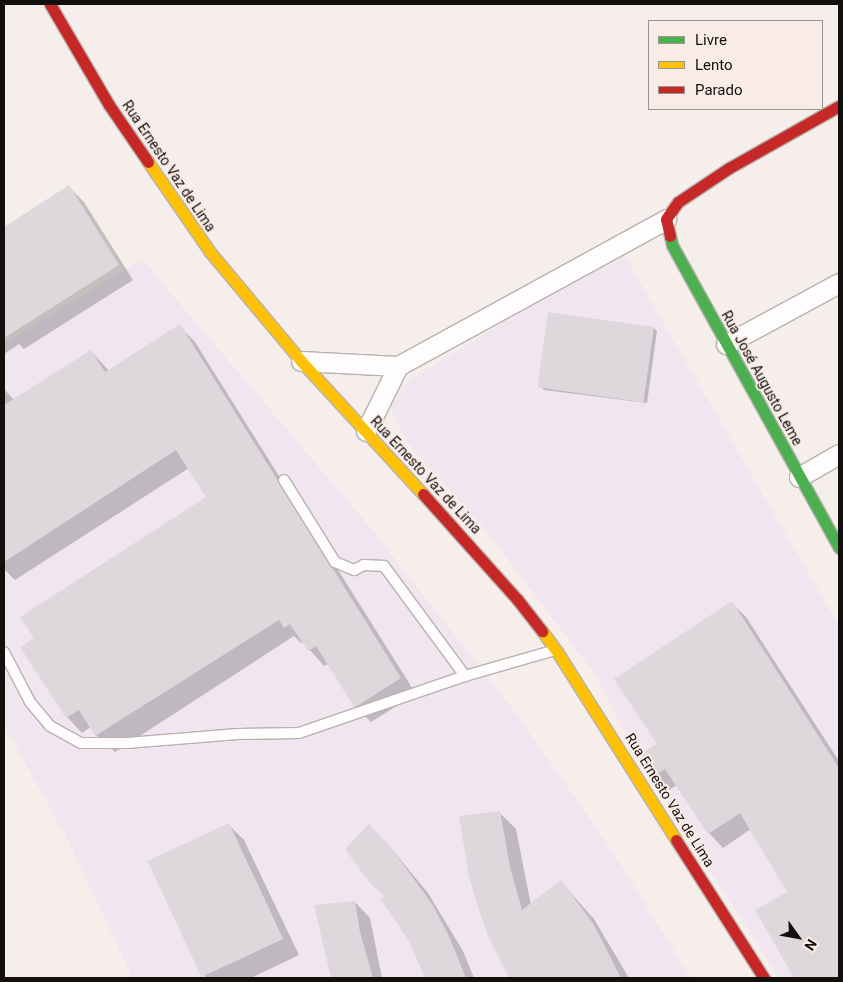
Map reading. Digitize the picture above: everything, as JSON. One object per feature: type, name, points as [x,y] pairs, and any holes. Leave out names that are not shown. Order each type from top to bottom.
[{"type":"street","name":"Rua Ernesto Vaz de Lima","points":[[50,4],[109,105],[210,252],[301,361],[475,550],[517,599],[556,650],[764,978]]},
{"type":"street","points":[[301,361],[398,366],[666,219],[678,202],[728,168],[839,106]]},
{"type":"street","name":"Rua José Augusto Leme","points":[[666,219],[672,245],[839,548]]},
{"type":"street","points":[[726,344],[839,283]]},
{"type":"street","points":[[366,431],[398,366]]},
{"type":"street","points":[[799,476],[839,454]]},
{"type":"lane","points":[[284,480],[336,562],[354,570],[364,565],[384,566],[465,676]]},
{"type":"lane","points":[[4,652],[30,702],[50,726],[81,743],[127,743],[238,734],[299,733],[465,676],[556,650]]},
{"type":"shaded area","points":[[622,251],[839,626],[839,978],[779,978],[637,756],[595,674],[484,528],[405,440],[390,408],[409,380]]},
{"type":"shaded area","points":[[142,259],[370,527],[512,708],[609,846],[691,978],[133,978],[67,839],[4,725],[4,344]]},
{"type":"building","points":[[69,185],[119,265],[4,338],[4,227]]},
{"type":"building","points":[[548,312],[654,327],[643,402],[537,387]]},
{"type":"building","points":[[180,324],[401,678],[357,706],[354,707],[316,646],[308,651],[290,624],[284,628],[279,620],[95,736],[79,710],[66,718],[20,647],[34,638],[20,617],[206,497],[176,450],[4,562],[4,405],[91,350],[105,372]]},
{"type":"building","points":[[732,601],[839,768],[839,978],[794,978],[755,910],[787,892],[740,813],[708,834],[665,769],[654,776],[640,754],[657,744],[614,679]]},
{"type":"building","points":[[500,811],[510,867],[522,910],[561,880],[594,925],[621,978],[509,978],[488,936],[478,907],[469,877],[459,816]]},
{"type":"building","points":[[229,823],[283,939],[202,977],[147,861]]},
{"type":"building","points":[[369,824],[392,849],[432,904],[448,934],[466,978],[425,978],[409,941],[380,898],[385,897],[369,882],[345,849]]},
{"type":"building","points":[[355,901],[360,932],[373,978],[331,978],[314,905]]},
{"type":"traffic: fast","points":[[670,236],[672,245],[839,548]]},
{"type":"traffic: slow","points":[[148,162],[210,252],[301,361],[423,494]]},
{"type":"traffic: slow","points":[[542,631],[556,650],[676,840]]},
{"type":"traffic: jam","points":[[50,4],[109,105],[148,162]]},
{"type":"traffic: jam","points":[[670,236],[666,219],[678,202],[729,168],[839,106]]},
{"type":"traffic: jam","points":[[423,494],[517,599],[542,631]]},
{"type":"traffic: jam","points":[[676,840],[764,978]]}]
